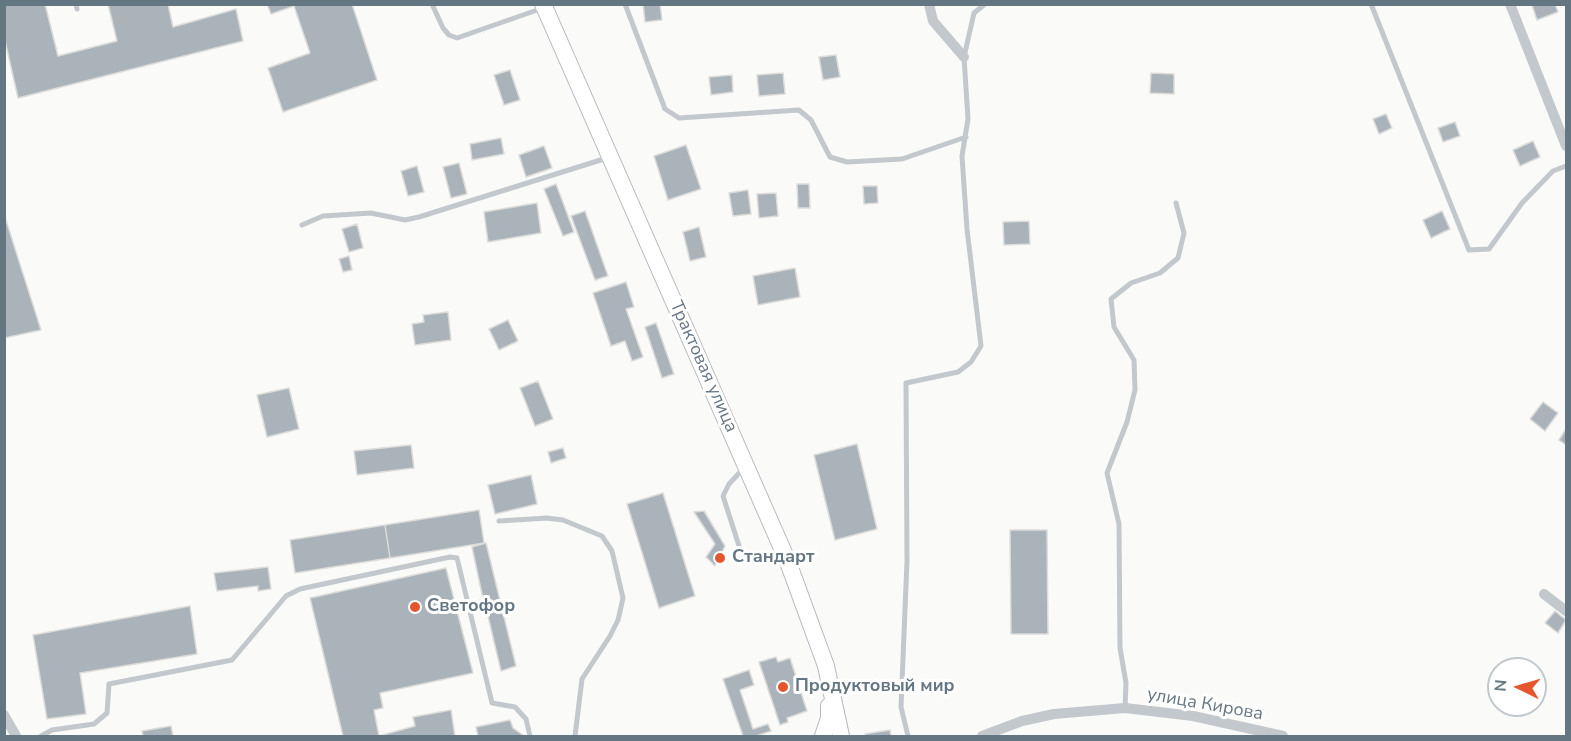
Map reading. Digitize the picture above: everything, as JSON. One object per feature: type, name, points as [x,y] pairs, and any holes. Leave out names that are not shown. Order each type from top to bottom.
[{"type":"highway","name":"Трактовая улица","points":[[544,6],[789,562],[826,666],[841,736]]},
{"type":"highway","points":[[823,736],[830,718],[826,666]]},
{"type":"street","points":[[929,4],[933,21],[964,57]]},
{"type":"street","points":[[1510,4],[1566,146]]},
{"type":"street","points":[[1544,594],[1566,610]]},
{"type":"street","name":"улица Кирова","points":[[982,736],[1022,721],[1054,714],[1125,708],[1193,716],[1282,736]]},
{"type":"street","points":[[4,715],[16,736]]},
{"type":"lane","points":[[432,4],[443,28],[449,35],[458,38],[544,6]]},
{"type":"lane","points":[[625,4],[665,109],[679,118],[799,110],[812,120],[830,156],[847,162],[902,159],[966,137]]},
{"type":"lane","points":[[908,736],[901,707],[907,561],[906,383],[958,372],[971,362],[981,346],[967,229],[962,156],[968,119],[964,57],[974,13],[985,4]]},
{"type":"lane","points":[[1371,4],[1469,250],[1489,249],[1521,203],[1553,171],[1566,166]]},
{"type":"lane","points":[[302,225],[323,216],[371,213],[405,220],[419,217],[610,156]]},
{"type":"lane","points":[[1125,708],[1126,683],[1120,648],[1119,524],[1107,474],[1127,422],[1135,390],[1134,360],[1114,327],[1111,299],[1131,283],[1160,273],[1178,258],[1184,233],[1176,203]]},
{"type":"lane","points":[[746,465],[729,484],[723,496],[740,549],[744,554],[789,562]]},
{"type":"lane","points":[[499,520],[547,518],[563,520],[602,536],[612,551],[622,598],[618,620],[582,680],[575,736]]},
{"type":"lane","points":[[41,736],[52,730],[93,724],[107,713],[109,684],[232,660],[286,596],[300,589],[450,557],[457,558],[492,703],[516,707],[526,719],[530,736]]},
{"type":"building","points":[[4,4],[45,4],[58,56],[117,41],[108,4],[168,4],[173,27],[236,9],[243,41],[18,98],[4,36]]},
{"type":"building","points":[[267,4],[352,4],[377,80],[283,112],[268,68],[310,53],[294,6],[271,14]]},
{"type":"building","points":[[643,4],[660,4],[662,20],[645,22]]},
{"type":"building","points":[[1555,4],[1558,12],[1537,20],[1532,5]]},
{"type":"building","points":[[836,55],[840,77],[823,80],[819,57]]},
{"type":"building","points":[[510,70],[520,100],[504,105],[494,75]]},
{"type":"building","points":[[783,73],[785,94],[759,96],[757,75]]},
{"type":"building","points":[[1151,73],[1174,74],[1174,94],[1150,93]]},
{"type":"building","points":[[732,75],[733,92],[711,95],[709,77]]},
{"type":"building","points":[[1386,114],[1392,128],[1379,134],[1373,119]]},
{"type":"building","points":[[1455,122],[1460,136],[1443,142],[1438,128]]},
{"type":"building","points":[[501,138],[504,154],[472,160],[470,144]]},
{"type":"building","points":[[1533,141],[1540,157],[1520,166],[1513,150]]},
{"type":"building","points":[[686,145],[701,189],[668,200],[654,156]]},
{"type":"building","points":[[544,146],[552,168],[526,177],[519,155]]},
{"type":"building","points":[[459,163],[467,194],[451,198],[443,167]]},
{"type":"building","points":[[417,166],[424,192],[408,196],[401,171]]},
{"type":"building","points":[[556,184],[574,232],[563,236],[544,189]]},
{"type":"building","points":[[797,184],[809,184],[810,208],[798,208]]},
{"type":"building","points":[[863,186],[877,186],[878,203],[864,204]]},
{"type":"building","points":[[748,190],[751,214],[733,216],[729,193]]},
{"type":"building","points":[[776,193],[778,216],[759,218],[757,194]]},
{"type":"building","points":[[537,203],[541,233],[488,242],[484,212]]},
{"type":"building","points":[[585,211],[608,276],[595,280],[571,216]]},
{"type":"building","points":[[1442,211],[1450,229],[1431,238],[1423,220]]},
{"type":"building","points":[[4,214],[41,330],[4,338]]},
{"type":"building","points":[[1029,221],[1030,244],[1004,245],[1003,222]]},
{"type":"building","points":[[357,224],[363,248],[349,252],[342,229]]},
{"type":"building","points":[[699,227],[706,257],[690,261],[683,232]]},
{"type":"building","points":[[349,256],[352,270],[343,272],[339,259]]},
{"type":"building","points":[[795,268],[800,297],[758,305],[753,276]]},
{"type":"building","points":[[626,282],[634,307],[626,309],[643,357],[632,361],[625,341],[611,346],[593,293]]},
{"type":"building","points":[[448,312],[451,340],[415,345],[412,324],[424,322],[423,315]]},
{"type":"building","points":[[508,320],[518,341],[499,350],[489,329]]},
{"type":"building","points":[[656,323],[674,374],[662,378],[645,327]]},
{"type":"building","points":[[538,381],[553,419],[535,426],[520,388]]},
{"type":"building","points":[[289,388],[299,429],[267,437],[257,395]]},
{"type":"building","points":[[1543,402],[1558,413],[1545,431],[1530,419]]},
{"type":"building","points":[[1566,429],[1566,445],[1559,440]]},
{"type":"building","points":[[857,444],[877,529],[835,540],[814,455]]},
{"type":"building","points":[[411,445],[414,468],[357,475],[354,451]]},
{"type":"building","points":[[563,448],[566,458],[551,463],[548,452]]},
{"type":"building","points":[[531,475],[537,504],[495,514],[488,485]]},
{"type":"building","points":[[663,493],[695,596],[659,608],[627,504]]},
{"type":"building","points":[[479,510],[484,543],[390,558],[385,525]]},
{"type":"building","points":[[704,511],[725,546],[715,566],[706,557],[715,544],[694,512]]},
{"type":"building","points":[[385,525],[390,558],[295,573],[290,540]]},
{"type":"building","points":[[1010,530],[1047,530],[1048,634],[1011,634]]},
{"type":"building","points":[[486,543],[516,666],[501,671],[487,612],[483,613],[480,600],[483,599],[472,547]]},
{"type":"building","points":[[268,567],[271,589],[258,591],[258,586],[217,591],[214,573]]},
{"type":"building","points":[[446,568],[473,673],[380,693],[383,708],[374,710],[379,736],[343,736],[310,598]]},
{"type":"building","points":[[190,606],[197,654],[80,673],[86,714],[47,719],[33,635]]},
{"type":"building","points":[[1555,611],[1566,620],[1558,633],[1545,623]]},
{"type":"building","name":"Продуктовый мир","points":[[776,657],[778,662],[790,658],[807,711],[787,718],[788,722],[780,725],[759,662]]},
{"type":"building","points":[[749,670],[754,685],[740,690],[753,729],[768,724],[771,731],[756,736],[743,736],[723,679]]},
{"type":"building","points":[[451,710],[455,736],[379,736],[415,726],[413,717]]},
{"type":"building","points":[[510,720],[513,728],[524,736],[478,736],[476,727]]},
{"type":"building","points":[[171,726],[173,736],[143,736],[142,731]]},
{"type":"building","points":[[890,730],[891,736],[866,736],[865,734]]},
{"type":"place","name":"Стандарт","points":[[720,558]]},
{"type":"place","name":"Светофор","points":[[415,607]]},
{"type":"place","name":"Продуктовый мир","points":[[783,687]]}]
